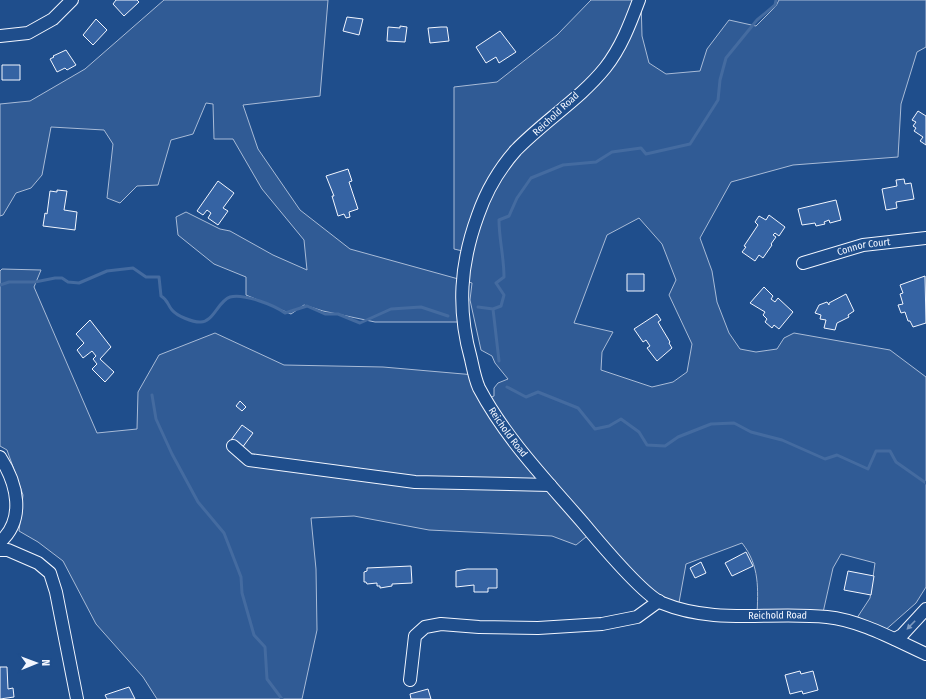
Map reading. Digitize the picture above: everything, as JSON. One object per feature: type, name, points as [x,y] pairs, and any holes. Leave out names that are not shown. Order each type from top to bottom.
[{"type":"street","points":[[0,36],[28,33],[53,19],[72,0]]},
{"type":"street","name":"Reichold Road","points":[[639,0],[626,34],[606,67],[516,151],[495,178],[478,216],[463,271],[461,291],[464,334],[478,386],[508,434],[550,485],[630,576],[659,602],[685,610],[715,616],[829,617],[874,630],[926,654]]},
{"type":"street","name":"Connor Court","points":[[803,263],[863,244],[926,238]]},
{"type":"street","points":[[233,446],[249,460],[415,482],[550,485]]},
{"type":"street","points":[[0,458],[7,468],[16,492],[17,504],[7,536],[0,542]]},
{"type":"street","points":[[0,550],[8,550],[38,564],[50,573],[56,592],[77,699]]},
{"type":"street","points":[[410,680],[416,636],[425,627],[441,624],[479,627],[538,628],[602,624],[637,617],[659,602]]},
{"type":"street","points":[[895,639],[902,635],[926,609]]},
{"type":"shaded area","points":[[164,0],[328,0],[320,96],[243,105],[258,149],[300,210],[350,249],[462,280],[463,322],[375,322],[323,311],[304,305],[291,314],[246,295],[246,277],[214,264],[178,235],[176,217],[186,212],[220,229],[230,231],[273,255],[307,270],[304,240],[262,189],[233,139],[214,139],[213,104],[206,103],[193,134],[171,140],[158,185],[137,186],[120,203],[107,198],[113,144],[104,130],[51,127],[42,175],[31,188],[16,193],[3,215],[0,216],[0,104],[30,101],[85,69]]},
{"type":"shaded area","points":[[591,0],[641,0],[642,36],[649,63],[666,74],[700,71],[707,49],[729,20],[756,26],[776,6],[779,0],[926,0],[926,47],[917,52],[901,104],[898,157],[793,165],[731,182],[700,238],[712,271],[717,302],[729,333],[740,349],[756,352],[777,349],[784,338],[794,333],[890,350],[926,377],[926,587],[916,603],[882,633],[853,624],[870,598],[875,563],[841,554],[833,568],[822,617],[757,616],[757,578],[752,560],[742,543],[686,564],[678,608],[659,601],[591,533],[576,545],[552,536],[429,530],[354,516],[311,518],[316,569],[317,630],[302,699],[157,699],[143,677],[96,624],[63,561],[38,542],[19,531],[23,495],[7,450],[0,446],[0,271],[2,269],[41,270],[34,287],[97,433],[137,429],[138,392],[159,355],[215,333],[284,365],[383,367],[475,375],[487,399],[494,396],[494,388],[498,383],[508,379],[495,363],[492,356],[481,350],[470,300],[472,283],[462,280],[467,252],[454,249],[454,87],[497,82],[557,35]],"holes":[[[639,218],[662,244],[676,280],[669,295],[692,344],[687,372],[673,382],[652,387],[601,370],[602,352],[613,332],[574,323],[607,235]]]},
{"type":"building","points":[[116,0],[137,0],[139,2],[124,16],[113,4]]},
{"type":"building","points":[[347,17],[363,19],[359,35],[343,31]]},
{"type":"building","points":[[96,19],[107,30],[93,45],[83,35]]},
{"type":"building","points":[[400,26],[407,27],[405,42],[387,41],[388,27],[400,28]]},
{"type":"building","points":[[447,27],[449,41],[430,43],[428,28]]},
{"type":"building","points":[[500,31],[516,52],[499,63],[496,57],[486,63],[476,47]]},
{"type":"building","points":[[66,50],[76,65],[67,70],[65,68],[57,72],[50,59]]},
{"type":"building","points":[[2,65],[20,65],[20,80],[2,80]]},
{"type":"building","points":[[918,111],[926,116],[926,145],[920,141],[923,137],[914,131],[916,128],[913,126],[916,122],[912,120]]},
{"type":"building","points":[[348,169],[352,181],[349,182],[358,209],[349,212],[350,217],[346,218],[344,214],[338,216],[332,196],[334,196],[326,176]]},
{"type":"building","points":[[904,179],[905,184],[911,183],[914,199],[896,202],[897,208],[886,210],[882,189],[897,186],[896,180]]},
{"type":"building","points":[[218,181],[234,193],[223,208],[228,211],[218,225],[208,218],[211,213],[207,210],[203,215],[197,211]]},
{"type":"building","points":[[57,190],[67,191],[64,210],[77,212],[75,230],[43,226],[45,213],[47,214],[50,191],[57,192]]},
{"type":"building","points":[[836,200],[841,220],[830,223],[829,220],[824,222],[825,224],[816,226],[815,223],[802,225],[798,209]]},
{"type":"building","points":[[769,215],[785,227],[779,236],[775,233],[773,235],[776,237],[763,258],[759,255],[755,261],[742,252],[746,247],[744,246],[758,225],[755,222],[759,216],[766,220]]},
{"type":"building","points":[[627,274],[644,274],[644,291],[627,291]]},
{"type":"building","points":[[925,276],[926,323],[913,327],[910,321],[908,321],[905,312],[901,313],[898,305],[903,304],[900,294],[903,293],[900,285]]},
{"type":"building","points":[[764,287],[773,296],[771,299],[775,302],[778,298],[793,312],[779,329],[774,325],[772,328],[765,322],[767,319],[763,315],[765,312],[750,303]]},
{"type":"building","points":[[846,294],[854,311],[848,315],[849,317],[837,323],[835,330],[824,328],[826,320],[820,319],[821,315],[815,313],[819,305],[827,302],[829,305],[829,303]]},
{"type":"building","points":[[657,314],[661,320],[658,322],[672,348],[657,361],[647,348],[650,346],[646,340],[643,342],[634,329]]},
{"type":"building","points":[[90,320],[111,347],[100,359],[114,372],[105,382],[92,369],[97,364],[93,359],[96,356],[92,351],[83,358],[77,350],[84,343],[76,334]]},
{"type":"building","points":[[240,401],[246,407],[242,411],[236,406]]},
{"type":"building","points":[[242,425],[253,433],[242,448],[231,440]]},
{"type":"building","points":[[746,552],[753,566],[732,576],[725,563]]},
{"type":"building","points":[[701,562],[706,573],[695,578],[690,568]]},
{"type":"building","points":[[411,566],[412,583],[392,584],[392,586],[380,588],[380,586],[377,586],[377,583],[367,584],[364,582],[364,572],[367,571],[367,568]]},
{"type":"building","points":[[467,569],[497,569],[497,588],[488,588],[488,592],[474,592],[474,585],[456,587],[456,571]]},
{"type":"building","points":[[848,571],[874,576],[871,595],[844,590]]},
{"type":"building","points":[[0,667],[7,667],[8,689],[13,688],[14,697],[0,699]]},
{"type":"building","points":[[800,671],[801,674],[813,671],[818,690],[803,694],[802,691],[790,694],[785,675]]},
{"type":"building","points":[[129,687],[135,699],[107,699],[105,695]]},
{"type":"building","points":[[428,689],[431,699],[411,699],[410,694]]},
{"type":"waterway","points":[[478,307],[493,309],[501,306],[504,295],[496,283],[504,277],[499,220],[509,216],[517,198],[531,178],[563,165],[596,162],[612,152],[641,148],[646,154],[690,144],[718,100],[720,80],[726,58],[757,20],[775,5],[776,0]]},
{"type":"waterway","points":[[0,285],[9,282],[35,282],[55,278],[62,278],[68,282],[79,283],[107,271],[133,268],[146,277],[159,277],[161,296],[172,310],[189,320],[197,322],[205,321],[212,316],[226,299],[236,296],[258,300],[285,313],[307,306],[325,314],[338,314],[360,323],[391,309],[421,307],[448,316]]},
{"type":"waterway","points":[[493,309],[499,361]]},
{"type":"waterway","points":[[507,387],[526,397],[538,392],[578,408],[595,429],[609,426],[621,419],[639,432],[647,445],[665,446],[678,437],[711,424],[734,423],[751,432],[782,440],[825,459],[837,455],[868,469],[876,451],[890,451],[896,462],[926,483]]},
{"type":"waterway","points":[[152,395],[156,419],[172,454],[198,502],[224,533],[241,577],[242,593],[254,635],[265,647],[267,679],[282,699]]}]
